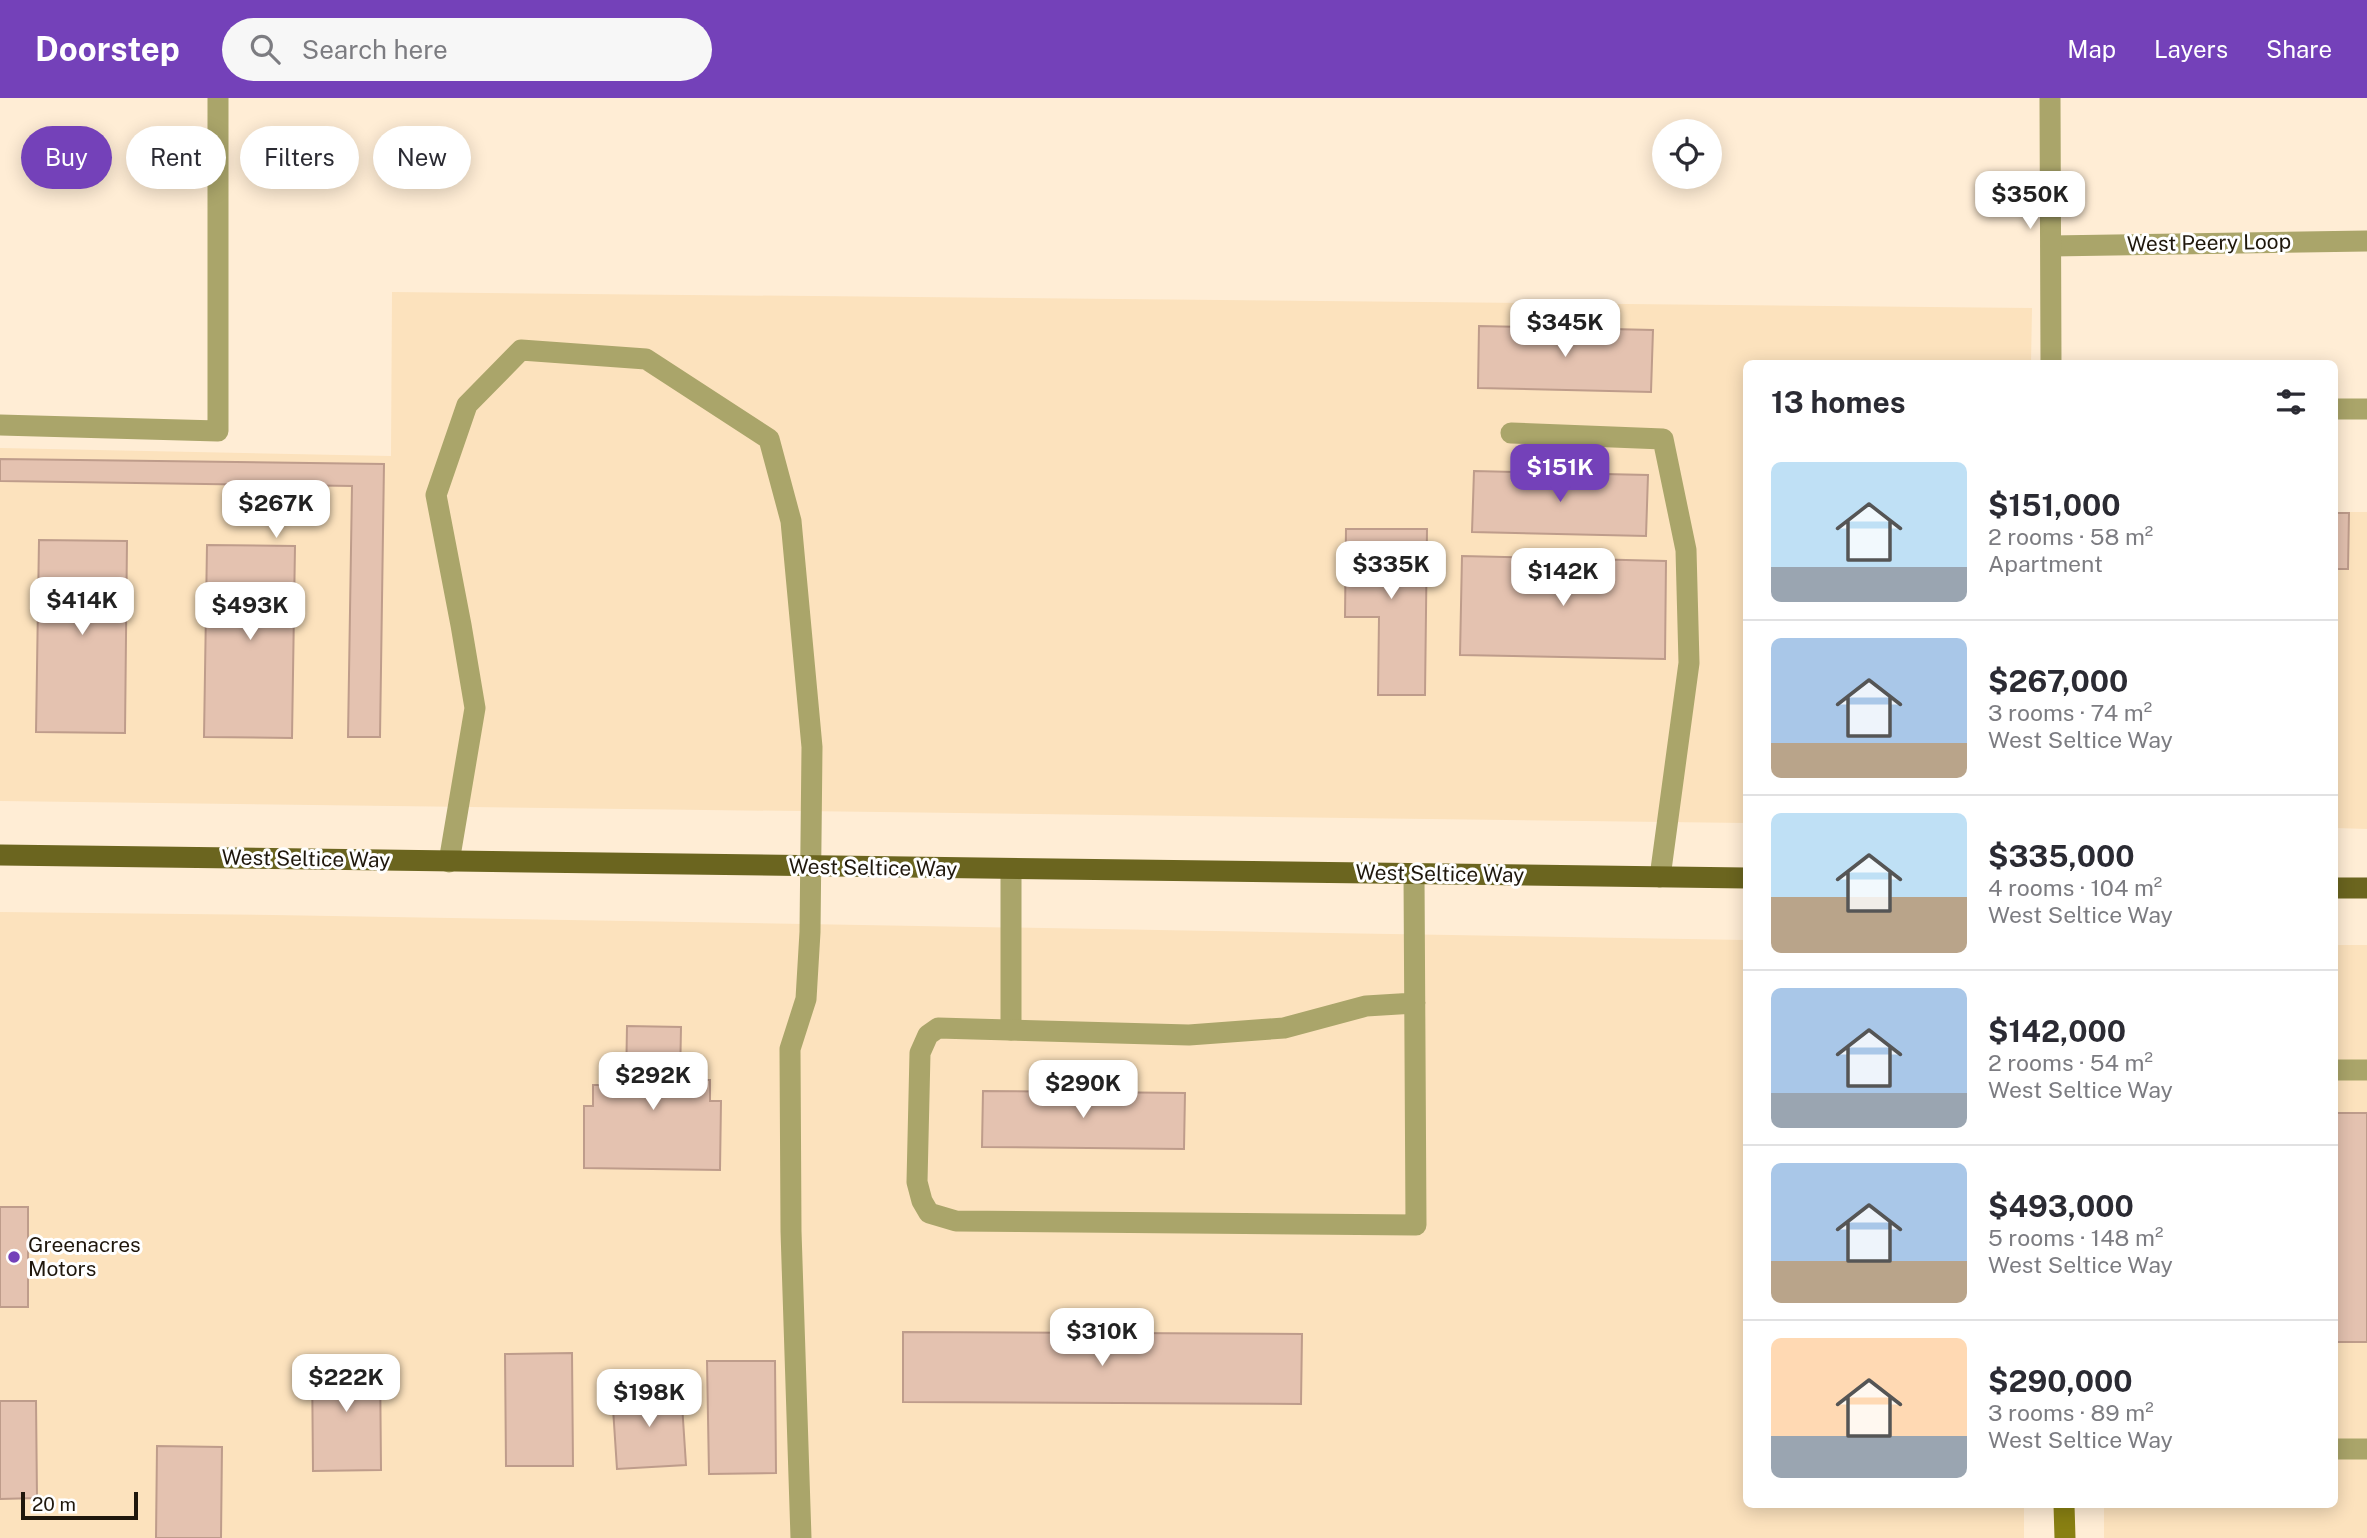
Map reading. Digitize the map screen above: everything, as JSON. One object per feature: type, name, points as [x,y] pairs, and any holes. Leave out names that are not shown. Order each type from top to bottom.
[{"type":"main road","name":"West Seltice Way","points":[[0,855],[1743,878]]},
{"type":"main road","points":[[2338,888],[2367,888]]},
{"type":"street","points":[[0,425],[218,431],[218,98]]},
{"type":"street","points":[[2050,98],[2051,360]]},
{"type":"street","name":"West Peery Loop","points":[[2051,246],[2367,241]]},
{"type":"street","points":[[449,862],[475,708],[436,495],[467,405],[521,350],[646,359],[769,439],[791,521],[812,747],[806,999],[790,1049],[791,1231],[801,1538]]},
{"type":"street","points":[[2338,409],[2367,409]]},
{"type":"street","points":[[1511,433],[1663,439],[1686,550],[1689,663],[1660,877]]},
{"type":"street","points":[[1011,869],[1011,1030]]},
{"type":"street","points":[[1414,874],[1415,1003],[1416,1225],[956,1221],[929,1213],[922,1201],[917,1182],[920,1053],[928,1035],[938,1028],[1189,1035],[1284,1028],[1366,1006],[1415,1003]]},
{"type":"street","points":[[2338,1070],[2367,1070]]},
{"type":"street","points":[[2338,1449],[2367,1449]]},
{"type":"street","points":[[2064,1508],[2065,1538]]},
{"type":"shaded area","points":[[392,292],[2032,308],[2031,360],[1743,360],[1743,823],[0,801],[0,448],[391,456]]},
{"type":"shaded area","points":[[2338,512],[2367,512],[2367,829],[2338,828]]},
{"type":"shaded area","points":[[0,912],[1743,940],[1743,1508],[2024,1508],[2024,1538],[0,1538]]},
{"type":"shaded area","points":[[2338,945],[2367,945],[2367,1538],[2104,1538],[2104,1508],[2338,1508]]},
{"type":"building","points":[[1479,326],[1653,330],[1651,392],[1478,388]]},
{"type":"building","points":[[0,459],[384,464],[380,737],[348,737],[352,486],[0,481]]},
{"type":"building","points":[[1474,471],[1648,475],[1646,536],[1472,532]]},
{"type":"building","points":[[2338,513],[2349,513],[2348,569],[2338,569]]},
{"type":"building","points":[[1346,529],[1427,529],[1425,695],[1378,695],[1379,617],[1345,617]]},
{"type":"building","points":[[39,540],[127,541],[125,733],[36,732]]},
{"type":"building","points":[[207,545],[295,546],[292,738],[204,737]]},
{"type":"building","points":[[1462,556],[1666,561],[1665,659],[1460,655]]},
{"type":"building","points":[[627,1026],[681,1027],[680,1080],[710,1080],[710,1101],[721,1101],[720,1170],[584,1168],[584,1106],[593,1106],[593,1085],[626,1085]]},
{"type":"building","points":[[983,1091],[1185,1093],[1184,1149],[982,1147]]},
{"type":"building","points":[[2338,1113],[2367,1113],[2367,1342],[2338,1342]]},
{"type":"building","name":"Greenacres Motors","points":[[0,1207],[28,1207],[28,1307],[0,1307]]},
{"type":"building","points":[[903,1332],[1302,1334],[1301,1404],[903,1402]]},
{"type":"building","points":[[572,1353],[573,1466],[506,1466],[505,1354]]},
{"type":"building","points":[[312,1358],[380,1358],[381,1470],[313,1471]]},
{"type":"building","points":[[707,1361],[775,1361],[776,1473],[709,1474]]},
{"type":"building","points":[[681,1389],[686,1465],[617,1469],[612,1393]]},
{"type":"building","points":[[0,1401],[36,1401],[37,1498],[0,1499]]},
{"type":"building","points":[[157,1446],[222,1447],[221,1538],[156,1538]]},
{"type":"place","name":"Greenacres Motors","points":[[14,1257]]}]
